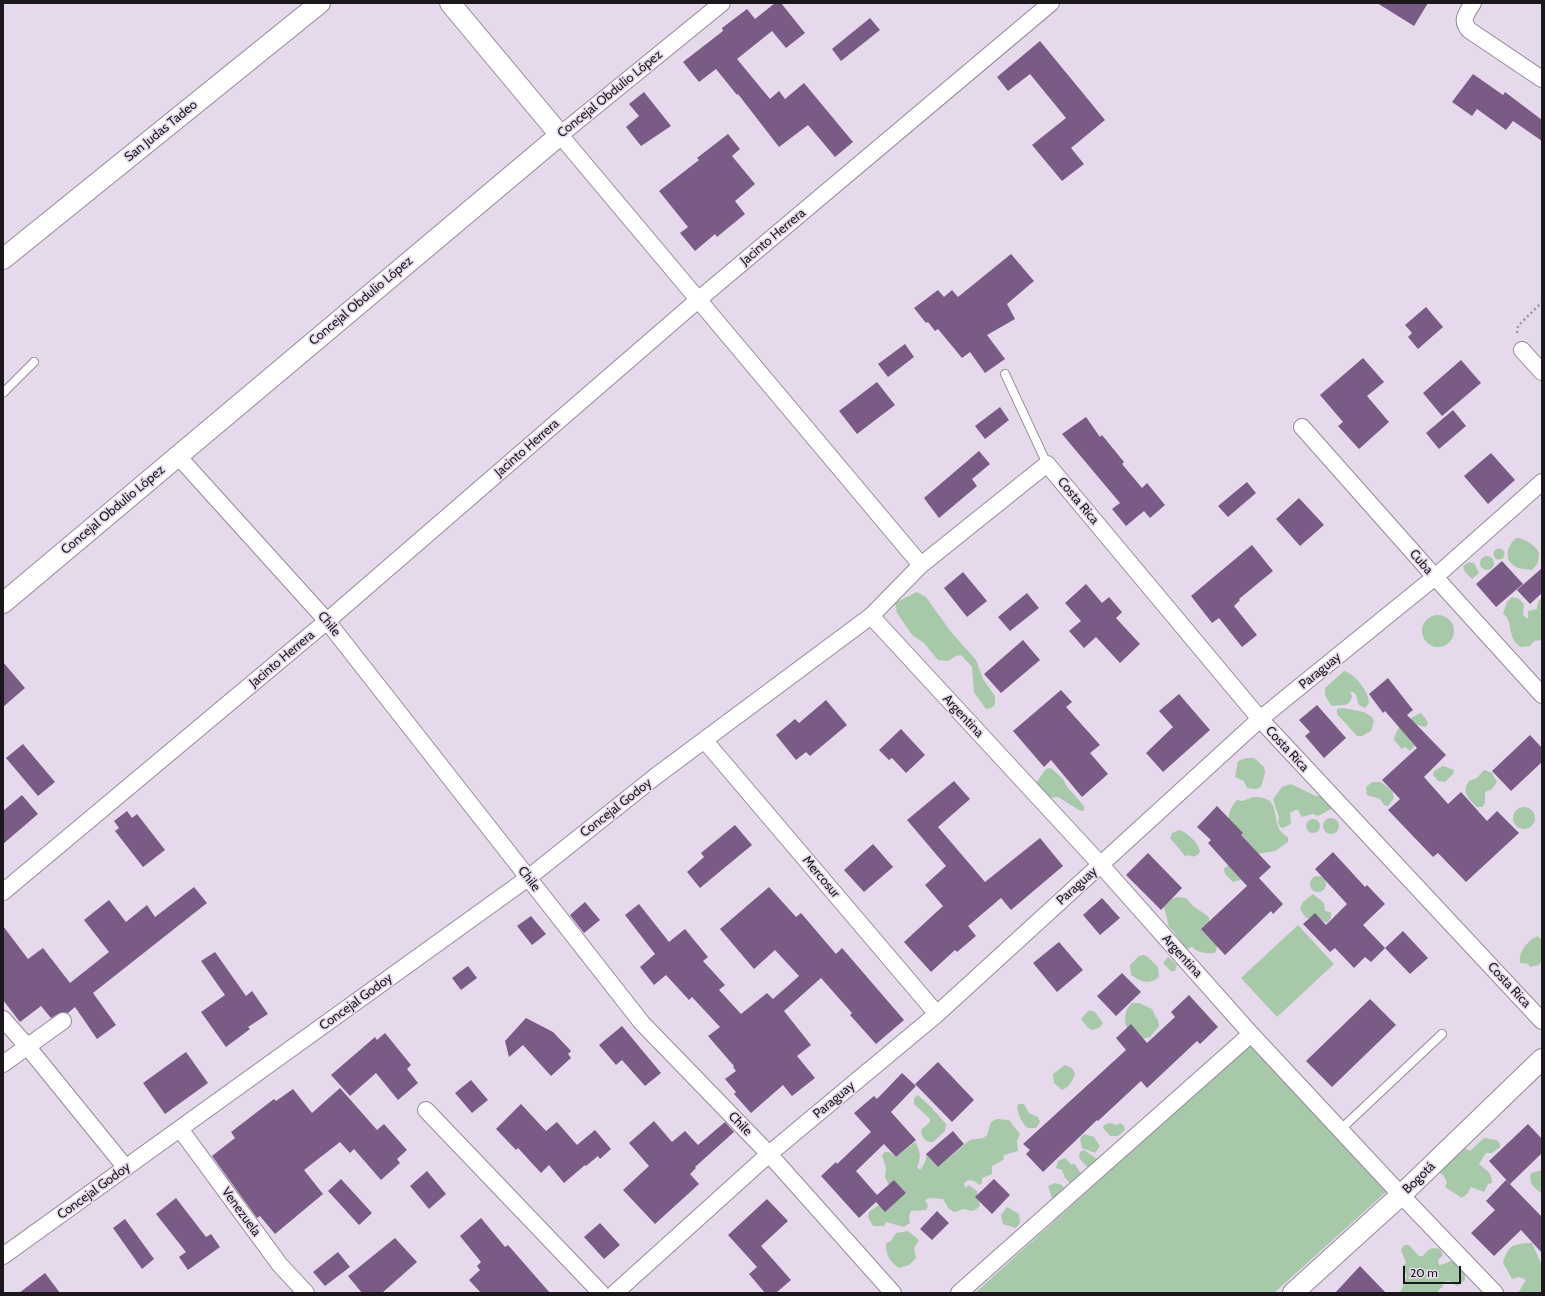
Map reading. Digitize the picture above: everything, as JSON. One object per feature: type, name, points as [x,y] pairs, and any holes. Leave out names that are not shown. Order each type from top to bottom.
[{"type":"street","name":"San Judas Tadeo","points":[[3,259],[320,3]]},
{"type":"street","points":[[450,3],[921,565]]},
{"type":"street","name":"Concejal Obdulio López","points":[[3,603],[560,134],[722,3]]},
{"type":"street","name":"Jacinto Herrera","points":[[3,892],[327,621],[698,300],[1051,3]]},
{"type":"street","points":[[1473,3],[1464,18],[1465,25],[1469,30],[1542,79]]},
{"type":"street","points":[[1522,350],[1542,372]]},
{"type":"street","name":"Cuba","points":[[1302,427],[1542,695]]},
{"type":"street","name":"Chile","points":[[177,455],[327,621],[642,1023],[769,1154],[893,1293]]},
{"type":"street","name":"Concejal Godoy","points":[[3,1256],[528,878],[591,826],[871,616],[921,565],[1047,464]]},
{"type":"street","name":"Costa Rica","points":[[1047,464],[1260,719],[1542,1021]]},
{"type":"street","name":"Paraguay","points":[[615,1293],[769,1154],[937,1014],[1260,719],[1435,577],[1542,482]]},
{"type":"street","name":"Argentina","points":[[871,616],[1101,865],[1251,1034],[1494,1293]]},
{"type":"street","name":"Mercosur","points":[[705,741],[937,1014]]},
{"type":"street","points":[[3,1019],[27,1046],[126,1168]]},
{"type":"street","points":[[3,1064],[63,1021]]},
{"type":"street","points":[[959,1293],[1251,1034]]},
{"type":"street","name":"Bogotá","points":[[1293,1293],[1401,1195],[1542,1059]]},
{"type":"street","points":[[426,1110],[601,1293]]},
{"type":"street","name":"Venezuela","points":[[180,1129],[280,1264],[306,1293]]},
{"type":"lane","points":[[3,393],[34,362]]},
{"type":"lane","points":[[1005,374],[1047,464]]},
{"type":"lane","points":[[1340,1130],[1442,1034]]},
{"type":"path","points":[[1522,350],[1517,334],[1518,326],[1542,302]]},
{"type":"green space","points":[[1516,538],[1523,539],[1535,547],[1539,552],[1538,563],[1532,570],[1516,567],[1509,561],[1508,553],[1510,545]]},
{"type":"green space","points":[[1497,549],[1501,549],[1503,550],[1503,558],[1497,559],[1494,556],[1494,552]]},
{"type":"green space","points":[[1487,556],[1492,558],[1494,563],[1492,568],[1487,570],[1482,568],[1480,563],[1482,558]]},
{"type":"green space","points":[[1469,562],[1474,563],[1479,573],[1472,579],[1465,572],[1463,566]]},
{"type":"green space","points":[[917,592],[926,597],[951,632],[976,660],[983,679],[995,696],[995,705],[991,708],[986,709],[974,692],[972,667],[961,655],[948,661],[938,660],[924,643],[912,635],[897,613],[895,603]]},
{"type":"green space","points":[[1512,597],[1519,599],[1524,604],[1523,615],[1528,619],[1528,611],[1537,609],[1538,602],[1542,597],[1542,640],[1534,641],[1530,646],[1521,647],[1516,644],[1508,621],[1503,614],[1507,602]]},
{"type":"green space","points":[[1435,615],[1441,615],[1451,622],[1454,631],[1453,637],[1447,644],[1441,647],[1435,647],[1425,640],[1422,634],[1422,628],[1429,618]]},
{"type":"green space","points":[[1344,671],[1352,675],[1364,688],[1369,703],[1365,708],[1359,705],[1356,694],[1353,692],[1350,692],[1352,696],[1351,700],[1345,705],[1332,706],[1327,700],[1325,696],[1325,688]]},
{"type":"green space","points":[[1343,708],[1364,712],[1372,717],[1374,721],[1371,731],[1362,736],[1357,736],[1337,714],[1337,709]]},
{"type":"green space","points":[[1421,713],[1428,724],[1425,727],[1418,725],[1410,740],[1415,746],[1410,751],[1405,747],[1402,749],[1394,740],[1397,731],[1412,717]]},
{"type":"green space","points":[[1246,758],[1254,758],[1264,767],[1265,773],[1261,787],[1256,789],[1247,788],[1244,781],[1235,777],[1238,761]]},
{"type":"green space","points":[[1443,766],[1454,770],[1453,774],[1445,782],[1438,781],[1433,775],[1434,771]]},
{"type":"green space","points":[[1051,768],[1063,779],[1067,787],[1084,806],[1084,811],[1079,810],[1058,797],[1048,798],[1031,790],[1046,769]]},
{"type":"green space","points":[[1484,770],[1492,773],[1497,782],[1492,789],[1485,792],[1485,803],[1482,807],[1477,807],[1468,798],[1466,788],[1469,781],[1477,778]]},
{"type":"green space","points":[[1372,782],[1381,782],[1392,791],[1394,798],[1388,806],[1384,805],[1380,799],[1367,795],[1366,787]]},
{"type":"green space","points":[[1291,784],[1316,796],[1324,796],[1333,808],[1318,816],[1313,814],[1302,817],[1298,810],[1295,810],[1290,813],[1291,824],[1283,828],[1280,827],[1278,822],[1279,818],[1273,799],[1282,787]]},
{"type":"green space","points":[[1253,797],[1263,798],[1270,801],[1273,806],[1278,826],[1288,837],[1288,842],[1275,851],[1257,854],[1231,848],[1228,822],[1230,810],[1237,800],[1243,801]]},
{"type":"green space","points":[[1524,807],[1532,810],[1535,818],[1532,826],[1524,829],[1516,826],[1513,818],[1516,810]]},
{"type":"green space","points":[[1328,818],[1334,818],[1339,823],[1337,832],[1334,834],[1328,834],[1323,829],[1323,823]]},
{"type":"green space","points":[[1310,819],[1316,819],[1320,823],[1320,829],[1316,833],[1310,833],[1306,829],[1306,823]]},
{"type":"green space","points":[[1179,830],[1192,838],[1199,849],[1200,852],[1198,855],[1185,856],[1170,838],[1172,833]]},
{"type":"green space","points":[[1228,865],[1242,878],[1240,880],[1233,882],[1225,874],[1224,869]]},
{"type":"green space","points":[[1318,876],[1325,881],[1326,884],[1321,891],[1318,892],[1311,887],[1310,884],[1315,877]]},
{"type":"green space","points":[[1313,894],[1324,903],[1325,911],[1331,912],[1331,918],[1327,923],[1318,918],[1306,918],[1300,909],[1303,902]]},
{"type":"green space","points":[[1177,897],[1186,898],[1193,906],[1209,917],[1210,926],[1217,944],[1215,953],[1203,953],[1192,947],[1186,949],[1169,927],[1164,907],[1172,899]]},
{"type":"green space","points":[[1298,925],[1334,964],[1277,1017],[1241,978]]},
{"type":"green space","points":[[1538,936],[1542,940],[1542,961],[1539,965],[1530,967],[1528,964],[1520,963],[1524,947],[1527,943]]},
{"type":"green space","points":[[1144,955],[1158,967],[1159,977],[1155,980],[1144,982],[1131,975],[1130,965],[1139,956]]},
{"type":"green space","points":[[1168,957],[1177,965],[1175,971],[1171,971],[1163,963]]},
{"type":"green space","points":[[1132,1003],[1139,1003],[1152,1009],[1156,1018],[1158,1019],[1159,1026],[1150,1037],[1141,1039],[1127,1029],[1125,1015],[1127,1009]]},
{"type":"green space","points":[[1089,1010],[1095,1012],[1103,1023],[1099,1028],[1092,1030],[1088,1028],[1081,1019]]},
{"type":"green space","points":[[1251,1043],[1386,1192],[1274,1293],[975,1293]]},
{"type":"green space","points":[[1065,1065],[1072,1068],[1075,1074],[1070,1084],[1062,1090],[1054,1083],[1053,1074]]},
{"type":"green space","points":[[918,1095],[946,1124],[945,1131],[933,1142],[928,1142],[922,1135],[921,1130],[930,1122],[930,1119],[914,1104],[914,1098]]},
{"type":"green space","points":[[1019,1104],[1024,1104],[1029,1113],[1038,1117],[1040,1122],[1036,1128],[1028,1128],[1023,1124],[1018,1112],[1017,1106]]},
{"type":"green space","points":[[997,1119],[1009,1120],[1020,1134],[1017,1141],[1018,1151],[1004,1155],[1003,1160],[992,1166],[992,1174],[982,1178],[982,1183],[979,1185],[974,1181],[968,1180],[964,1183],[965,1188],[969,1185],[977,1191],[980,1206],[977,1209],[972,1211],[963,1209],[954,1212],[948,1208],[943,1199],[929,1198],[925,1200],[928,1206],[926,1210],[911,1211],[909,1216],[910,1223],[904,1227],[886,1222],[884,1226],[873,1226],[868,1217],[869,1212],[879,1205],[891,1206],[906,1193],[894,1180],[889,1185],[885,1177],[886,1168],[882,1156],[885,1152],[889,1152],[896,1157],[915,1142],[920,1154],[920,1161],[917,1167],[920,1170],[926,1161],[926,1154],[938,1167],[970,1140],[983,1138],[987,1135],[991,1122]]},
{"type":"green space","points":[[1110,1123],[1117,1125],[1120,1123],[1124,1126],[1125,1130],[1118,1136],[1110,1136],[1103,1128],[1104,1125]]},
{"type":"green space","points":[[1084,1134],[1094,1137],[1100,1146],[1095,1153],[1082,1148],[1080,1138]]},
{"type":"green space","points":[[1444,1138],[1470,1151],[1484,1138],[1497,1140],[1500,1144],[1500,1147],[1492,1153],[1486,1153],[1479,1164],[1488,1172],[1492,1179],[1492,1183],[1488,1184],[1484,1192],[1471,1187],[1468,1193],[1462,1198],[1445,1187],[1447,1182],[1443,1175],[1438,1172],[1430,1155]]},
{"type":"green space","points":[[1084,1150],[1097,1159],[1098,1163],[1089,1169],[1079,1158],[1080,1152]]},
{"type":"green space","points":[[1065,1158],[1072,1165],[1074,1163],[1084,1178],[1071,1184],[1065,1178],[1062,1170],[1056,1168],[1058,1161]]},
{"type":"green space","points":[[1542,1170],[1542,1194],[1532,1185],[1530,1177],[1531,1173]]},
{"type":"green space","points":[[1055,1183],[1062,1185],[1066,1192],[1057,1199],[1052,1198],[1048,1186]]},
{"type":"green space","points":[[1007,1207],[1019,1214],[1020,1223],[1016,1228],[1003,1224],[1001,1215]]},
{"type":"green space","points":[[908,1231],[919,1240],[914,1248],[916,1258],[909,1265],[899,1268],[889,1257],[886,1243],[891,1241],[896,1233]]},
{"type":"green space","points":[[1532,1243],[1542,1266],[1542,1293],[1518,1293],[1526,1280],[1519,1277],[1512,1279],[1503,1263],[1507,1252],[1513,1246]]},
{"type":"green space","points":[[1404,1245],[1409,1245],[1419,1256],[1423,1256],[1430,1249],[1440,1249],[1443,1255],[1438,1260],[1439,1265],[1453,1261],[1465,1266],[1465,1280],[1457,1286],[1450,1281],[1443,1282],[1443,1286],[1436,1293],[1400,1293],[1407,1276],[1402,1266],[1406,1263],[1401,1250]]},
{"type":"building","points":[[775,3],[781,3],[805,33],[786,48],[772,31],[737,59],[770,99],[779,91],[785,99],[804,83],[853,142],[835,157],[808,125],[779,147],[738,94],[737,95],[716,69],[699,82],[683,62],[723,31],[722,28],[747,9],[755,19]]},
{"type":"building","points":[[1377,3],[1428,3],[1414,26]]},
{"type":"building","points":[[870,18],[880,30],[841,61],[832,49]]},
{"type":"building","points":[[1040,41],[1105,120],[1071,148],[1084,164],[1062,181],[1032,145],[1066,118],[1030,74],[1008,91],[997,77]]},
{"type":"building","points":[[1473,74],[1503,95],[1505,92],[1542,120],[1542,141],[1513,121],[1506,130],[1477,109],[1472,116],[1452,102]]},
{"type":"building","points":[[644,92],[671,126],[641,146],[626,127],[639,116],[629,104]]},
{"type":"building","points":[[728,134],[740,149],[732,156],[755,184],[735,201],[745,214],[717,237],[715,234],[695,251],[680,233],[688,227],[659,191],[699,160],[697,158]]},
{"type":"building","points":[[1011,254],[1034,281],[1007,304],[1015,319],[987,335],[1005,359],[985,373],[970,352],[962,358],[938,329],[935,331],[928,322],[926,323],[914,308],[938,290],[944,297],[952,290],[958,297]]},
{"type":"building","points":[[1426,307],[1443,327],[1418,349],[1408,337],[1412,333],[1405,325]]},
{"type":"building","points":[[905,344],[914,357],[888,377],[878,364]]},
{"type":"building","points":[[1363,358],[1384,382],[1367,396],[1389,422],[1359,449],[1338,426],[1343,422],[1320,395]]},
{"type":"building","points":[[1461,360],[1481,383],[1442,416],[1423,393]]},
{"type":"building","points":[[877,382],[895,405],[857,434],[839,411]]},
{"type":"building","points":[[1000,407],[1009,420],[985,439],[975,426]]},
{"type":"building","points":[[1453,410],[1466,426],[1439,449],[1426,433]]},
{"type":"building","points":[[1086,417],[1100,437],[1102,435],[1124,462],[1122,464],[1142,488],[1147,483],[1165,505],[1150,518],[1144,511],[1126,526],[1112,509],[1120,503],[1062,434]]},
{"type":"building","points":[[979,451],[990,464],[972,479],[977,486],[939,518],[924,498]]},
{"type":"building","points":[[1491,453],[1515,480],[1488,504],[1464,476]]},
{"type":"building","points":[[1247,482],[1256,493],[1228,517],[1218,506]]},
{"type":"building","points":[[1299,498],[1324,525],[1300,546],[1276,519]]},
{"type":"building","points":[[1252,545],[1273,571],[1239,599],[1240,600],[1234,606],[1257,635],[1242,647],[1219,618],[1212,623],[1191,596]]},
{"type":"building","points":[[1502,561],[1523,584],[1496,607],[1476,584]]},
{"type":"building","points":[[1542,568],[1542,593],[1530,604],[1517,590]]},
{"type":"building","points":[[963,572],[987,601],[967,617],[944,588]]},
{"type":"building","points":[[1086,584],[1102,603],[1109,597],[1122,612],[1116,618],[1140,644],[1120,663],[1096,637],[1084,648],[1069,631],[1081,621],[1065,603]]},
{"type":"building","points":[[1027,593],[1039,608],[1010,631],[998,617]]},
{"type":"building","points":[[1023,640],[1040,660],[1001,693],[984,674]]},
{"type":"building","points":[[3,662],[25,688],[3,707]]},
{"type":"building","points":[[1388,678],[1413,710],[1407,715],[1446,755],[1424,777],[1448,804],[1461,792],[1487,821],[1497,811],[1519,833],[1466,882],[1438,853],[1433,857],[1388,810],[1400,799],[1382,780],[1417,748],[1385,711],[1383,713],[1369,694]]},
{"type":"building","points":[[1061,690],[1072,702],[1066,707],[1100,745],[1090,753],[1108,774],[1082,797],[1051,760],[1044,767],[1013,731]]},
{"type":"building","points":[[1179,694],[1210,730],[1163,772],[1146,753],[1173,727],[1159,711]]},
{"type":"building","points":[[826,700],[847,725],[810,756],[806,752],[796,760],[776,735],[795,719],[799,723]]},
{"type":"building","points":[[1317,705],[1346,738],[1324,758],[1305,736],[1310,732],[1299,720]]},
{"type":"building","points":[[901,729],[925,755],[906,773],[892,758],[889,760],[879,750]]},
{"type":"building","points":[[1530,735],[1542,748],[1542,762],[1511,791],[1492,771]]},
{"type":"building","points":[[23,744],[55,782],[38,796],[6,758]]},
{"type":"building","points":[[954,781],[970,799],[938,827],[985,882],[1040,838],[1063,866],[1011,910],[1001,898],[968,926],[976,936],[957,952],[955,950],[931,972],[904,942],[943,906],[925,885],[946,866],[907,820]]},
{"type":"building","points":[[22,795],[38,814],[3,844],[3,811]]},
{"type":"building","points":[[1217,806],[1243,833],[1241,835],[1271,867],[1259,878],[1283,904],[1273,914],[1271,911],[1225,955],[1201,929],[1247,886],[1208,843],[1211,840],[1197,827]]},
{"type":"building","points":[[127,811],[132,818],[137,814],[165,850],[143,867],[115,831],[119,828],[114,821]]},
{"type":"building","points":[[735,825],[752,845],[700,888],[687,872],[704,857],[701,853]]},
{"type":"building","points":[[873,844],[893,867],[864,892],[844,870]]},
{"type":"building","points":[[1333,852],[1365,887],[1367,885],[1385,904],[1363,925],[1385,948],[1371,962],[1365,957],[1354,968],[1335,948],[1330,952],[1303,924],[1315,913],[1326,925],[1347,904],[1315,869]]},
{"type":"building","points":[[1148,853],[1182,888],[1161,910],[1126,875]]},
{"type":"building","points":[[194,887],[207,903],[93,993],[116,1025],[97,1039],[75,1007],[68,1013],[62,1012],[51,1018],[41,1006],[20,1022],[3,1000],[3,926],[28,959],[43,948],[70,983],[109,952],[84,920],[109,900],[126,922],[147,905],[155,917]]},
{"type":"building","points":[[769,887],[796,917],[801,913],[836,954],[842,948],[904,1020],[876,1044],[850,1015],[852,1013],[821,978],[784,1011],[811,1045],[797,1056],[815,1078],[792,1096],[783,1085],[751,1113],[734,1094],[736,1092],[725,1079],[736,1071],[733,1067],[734,1066],[708,1036],[720,1027],[692,997],[689,1000],[666,975],[654,985],[640,967],[655,954],[625,915],[639,904],[669,942],[685,929],[708,957],[703,961],[725,985],[719,990],[741,1014],[767,993],[773,999],[799,976],[775,950],[754,969],[720,929]]},
{"type":"building","points":[[1102,898],[1120,918],[1100,935],[1083,915]]},
{"type":"building","points":[[585,902],[600,920],[584,933],[570,915]]},
{"type":"building","points":[[531,916],[546,934],[532,945],[517,926]]},
{"type":"building","points":[[1403,931],[1428,958],[1410,974],[1385,948]]},
{"type":"building","points":[[1059,942],[1083,970],[1057,992],[1033,963]]},
{"type":"building","points":[[215,952],[246,996],[252,991],[268,1014],[248,1027],[250,1029],[226,1047],[201,1012],[225,995],[201,961]]},
{"type":"building","points":[[468,966],[477,978],[461,990],[452,978]]},
{"type":"building","points":[[1122,973],[1141,992],[1116,1016],[1097,996]]},
{"type":"building","points":[[1189,995],[1218,1027],[1200,1044],[1197,1041],[1147,1088],[1141,1081],[1098,1121],[1097,1120],[1043,1172],[1026,1154],[1030,1150],[1023,1144],[1126,1050],[1116,1038],[1131,1024],[1147,1043],[1175,1017],[1171,1012]]},
{"type":"building","points":[[1370,999],[1396,1025],[1332,1087],[1306,1061]]},
{"type":"building","points":[[526,1018],[553,1032],[571,1051],[568,1054],[571,1058],[551,1076],[523,1045],[509,1057],[505,1041]]},
{"type":"building","points":[[622,1026],[661,1073],[645,1086],[622,1060],[616,1065],[599,1045]]},
{"type":"building","points":[[385,1033],[411,1065],[407,1069],[418,1083],[398,1100],[376,1073],[350,1096],[331,1075],[375,1037],[377,1040]]},
{"type":"building","points":[[186,1052],[208,1083],[165,1114],[143,1083]]},
{"type":"building","points":[[938,1062],[974,1100],[952,1122],[915,1084]]},
{"type":"building","points":[[902,1073],[916,1086],[891,1112],[916,1140],[896,1157],[884,1144],[856,1171],[877,1195],[894,1180],[906,1193],[885,1212],[876,1202],[859,1218],[821,1176],[836,1162],[837,1164],[871,1132],[854,1113],[874,1096],[877,1099]]},
{"type":"building","points":[[471,1080],[488,1100],[472,1113],[455,1093]]},
{"type":"building","points":[[340,1088],[377,1130],[384,1124],[407,1150],[397,1159],[400,1163],[381,1180],[354,1149],[350,1153],[340,1142],[304,1170],[323,1194],[275,1234],[260,1216],[257,1218],[212,1156],[235,1138],[231,1132],[274,1099],[276,1101],[293,1089],[312,1113]]},
{"type":"building","points":[[521,1104],[546,1131],[557,1122],[577,1145],[595,1130],[611,1149],[600,1159],[598,1156],[586,1166],[585,1165],[564,1183],[549,1165],[541,1173],[518,1148],[516,1150],[496,1129]]},
{"type":"building","points":[[654,1121],[672,1142],[685,1131],[698,1145],[725,1122],[734,1132],[695,1167],[696,1168],[690,1174],[699,1184],[655,1224],[623,1190],[649,1166],[629,1143]]},
{"type":"building","points":[[1528,1124],[1542,1139],[1542,1153],[1510,1184],[1489,1161]]},
{"type":"building","points":[[953,1131],[964,1144],[938,1167],[926,1154]]},
{"type":"building","points":[[427,1171],[446,1194],[429,1209],[410,1186]]},
{"type":"building","points":[[341,1179],[372,1213],[359,1225],[328,1191]]},
{"type":"building","points":[[994,1179],[1010,1195],[992,1214],[975,1197]]},
{"type":"building","points":[[1506,1180],[1542,1217],[1542,1253],[1521,1230],[1494,1256],[1471,1233],[1495,1210],[1486,1201]]},
{"type":"building","points":[[176,1198],[206,1237],[211,1234],[220,1247],[188,1270],[179,1257],[186,1252],[156,1214]]},
{"type":"building","points":[[767,1199],[788,1221],[761,1246],[791,1280],[776,1293],[765,1293],[749,1274],[757,1267],[728,1235]]},
{"type":"building","points":[[937,1211],[949,1223],[932,1240],[920,1229]]},
{"type":"building","points":[[481,1218],[505,1247],[508,1245],[550,1293],[481,1293],[469,1280],[480,1270],[477,1266],[481,1262],[460,1236]]},
{"type":"building","points":[[125,1219],[154,1259],[142,1269],[113,1228]]},
{"type":"building","points":[[600,1223],[620,1245],[604,1259],[584,1237]]},
{"type":"building","points":[[395,1238],[417,1262],[382,1293],[362,1293],[348,1276]]},
{"type":"building","points":[[338,1252],[350,1267],[325,1286],[313,1272]]},
{"type":"building","points":[[1360,1266],[1386,1293],[1335,1293]]},
{"type":"building","points":[[45,1273],[60,1293],[19,1293]]}]
